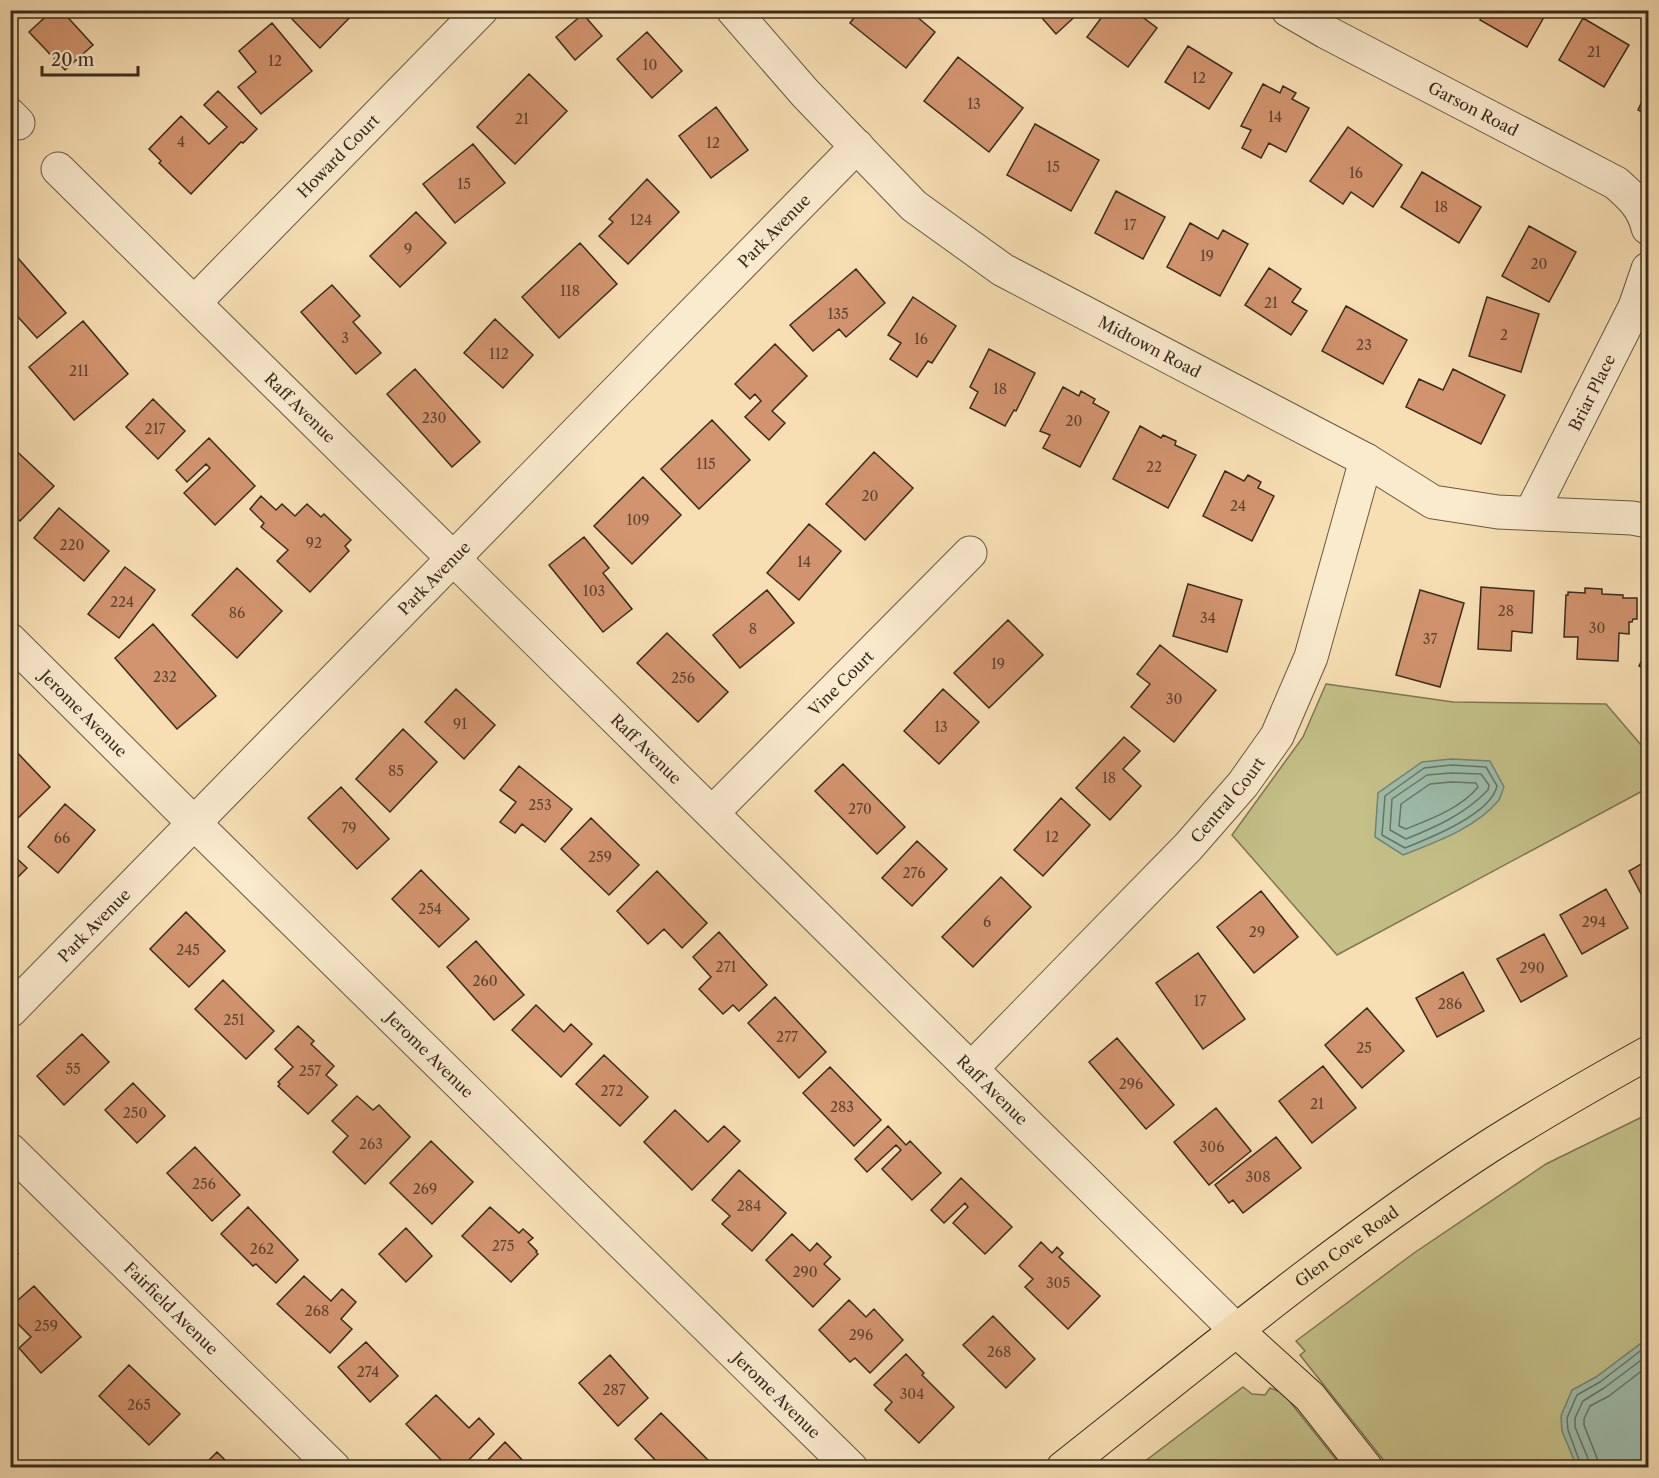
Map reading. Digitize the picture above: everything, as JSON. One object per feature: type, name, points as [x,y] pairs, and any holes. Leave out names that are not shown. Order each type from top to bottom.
[{"type":"main road","name":"Glen Cove Road","points":[[1063,1467],[1236,1330],[1377,1224],[1460,1166],[1545,1112],[1648,1053]]},
{"type":"main road","points":[[1236,1330],[1310,1397],[1366,1467]]},
{"type":"street","name":"Howard Court","points":[[194,303],[481,10]]},
{"type":"street","name":"Midtown Road","points":[[734,10],[805,93],[914,206],[1003,270],[1366,460],[1433,502],[1498,512],[1632,518],[1648,521]]},
{"type":"street","name":"Garson Road","points":[[1288,10],[1616,183],[1636,201],[1647,224]]},
{"type":"street","name":"Park Avenue","points":[[10,1011],[857,146]]},
{"type":"street","name":"Raff Avenue","points":[[58,169],[1236,1330]]},
{"type":"street","name":"Briar Place","points":[[1531,513],[1635,308],[1648,269]]},
{"type":"street","name":"Central Court","points":[[971,1069],[1188,847],[1243,784],[1277,736],[1311,657],[1366,460]]},
{"type":"street","name":"Vine Court","points":[[712,813],[970,553]]},
{"type":"street","name":"Jerome Avenue","points":[[10,640],[851,1467]]},
{"type":"street","name":"Fairfield Avenue","points":[[10,1150],[334,1467]]},
{"type":"shaded area","points":[[1326,684],[1453,702],[1606,704],[1648,753],[1648,788],[1337,955],[1232,835],[1303,737]]},
{"type":"shaded area","points":[[1648,1114],[1648,1467],[1389,1467],[1300,1355],[1305,1351],[1296,1341],[1414,1253],[1546,1164]]},
{"type":"shaded area","points":[[1243,1387],[1252,1394],[1265,1395],[1270,1388],[1283,1393],[1342,1467],[1136,1468]]},
{"type":"water","points":[[1451,759],[1490,761],[1504,787],[1499,800],[1490,810],[1455,833],[1403,855],[1375,837],[1378,793],[1422,762]]},
{"type":"water","points":[[1648,1338],[1648,1467],[1577,1467],[1562,1431],[1561,1416],[1572,1390],[1596,1377]]},
{"type":"building","points":[[53,10],[61,10],[93,45],[65,70],[29,32]]},
{"type":"building","points":[[301,10],[357,10],[320,48],[292,19]]},
{"type":"building","points":[[860,10],[909,10],[935,32],[906,68],[850,23]]},
{"type":"building","points":[[1035,10],[1082,10],[1056,34]]},
{"type":"building","points":[[1107,10],[1133,10],[1157,28],[1128,67],[1087,37]]},
{"type":"building","points":[[1485,10],[1548,10],[1527,47],[1480,20]]},
{"type":"building","points":[[583,14],[602,36],[575,60],[556,37]]},
{"type":"building","points":[[1583,18],[1629,45],[1604,87],[1559,60]]},
{"type":"building","points":[[272,23],[312,71],[261,114],[238,87],[256,72],[239,51]]},
{"type":"building","points":[[647,32],[682,71],[652,98],[617,59]]},
{"type":"building","points":[[1188,46],[1232,73],[1209,109],[1165,82]]},
{"type":"building","points":[[958,57],[1023,108],[989,152],[924,101]]},
{"type":"building","points":[[529,74],[567,111],[515,164],[477,127]]},
{"type":"building","points":[[1263,84],[1280,93],[1283,86],[1296,93],[1292,99],[1309,108],[1286,152],[1269,143],[1261,158],[1242,148],[1251,130],[1241,126]]},
{"type":"building","points":[[1648,89],[1648,115],[1638,110]]},
{"type":"building","points":[[218,91],[257,129],[243,143],[241,142],[191,194],[159,163],[161,161],[149,149],[181,116],[209,144],[227,127],[204,105]]},
{"type":"building","points":[[716,107],[748,150],[711,178],[679,136]]},
{"type":"building","points":[[1035,124],[1099,160],[1071,211],[1007,175]]},
{"type":"building","points":[[1348,127],[1402,165],[1373,207],[1351,192],[1343,204],[1310,181]]},
{"type":"building","points":[[473,144],[505,183],[455,223],[423,184]]},
{"type":"building","points":[[1422,172],[1481,207],[1459,243],[1401,207]]},
{"type":"building","points":[[647,179],[679,212],[628,264],[599,236],[613,222],[609,219]]},
{"type":"building","points":[[1116,191],[1165,217],[1143,259],[1095,233]]},
{"type":"building","points":[[416,212],[446,243],[400,287],[370,256]]},
{"type":"building","points":[[1190,223],[1218,239],[1223,230],[1248,244],[1220,296],[1167,267]]},
{"type":"building","points":[[1529,226],[1576,252],[1549,302],[1502,276]]},
{"type":"building","points":[[580,243],[617,284],[559,338],[522,297]]},
{"type":"building","points":[[10,249],[66,313],[37,338],[10,308]]},
{"type":"building","points":[[1269,268],[1301,289],[1292,302],[1307,311],[1291,335],[1245,305]]},
{"type":"building","points":[[856,269],[885,303],[846,337],[839,329],[813,351],[790,325]]},
{"type":"building","points":[[332,285],[360,316],[353,322],[381,353],[356,374],[301,312]]},
{"type":"building","points":[[913,297],[956,326],[932,363],[928,361],[917,377],[890,359],[901,343],[888,335]]},
{"type":"building","points":[[1487,297],[1539,314],[1521,372],[1469,356]]},
{"type":"building","points":[[1346,306],[1407,340],[1383,384],[1322,351]]},
{"type":"building","points":[[495,319],[533,355],[503,388],[464,353]]},
{"type":"building","points":[[83,321],[128,374],[74,420],[29,367]]},
{"type":"building","points":[[775,344],[807,376],[772,411],[785,423],[769,440],[745,417],[761,401],[755,394],[750,399],[735,384]]},
{"type":"building","points":[[989,349],[1035,373],[1016,411],[1014,410],[1005,426],[970,408],[978,392],[970,387]]},
{"type":"building","points":[[415,369],[480,442],[452,467],[387,394]]},
{"type":"building","points":[[1453,369],[1505,395],[1481,444],[1406,407],[1419,379],[1443,390]]},
{"type":"building","points":[[1063,387],[1079,396],[1081,391],[1095,399],[1093,403],[1109,412],[1080,467],[1043,448],[1050,435],[1040,431]]},
{"type":"building","points":[[153,399],[185,431],[158,459],[126,427]]},
{"type":"building","points":[[712,420],[750,460],[699,509],[661,469]]},
{"type":"building","points":[[1140,426],[1161,438],[1163,435],[1176,441],[1175,445],[1196,455],[1168,508],[1113,479]]},
{"type":"building","points":[[209,438],[255,486],[215,525],[184,493],[210,468],[206,464],[187,482],[176,470]]},
{"type":"building","points":[[10,445],[54,486],[20,521],[10,512]]},
{"type":"building","points":[[874,452],[913,488],[865,540],[826,504]]},
{"type":"building","points":[[1225,471],[1244,481],[1248,475],[1261,482],[1258,488],[1274,496],[1252,541],[1203,516]]},
{"type":"building","points":[[643,477],[681,515],[632,564],[594,526]]},
{"type":"building","points":[[261,496],[276,510],[282,504],[295,516],[307,504],[321,517],[324,514],[351,540],[345,546],[349,551],[310,592],[277,561],[288,550],[261,527],[264,523],[250,509]]},
{"type":"building","points":[[59,508],[109,551],[84,581],[34,538]]},
{"type":"building","points":[[809,524],[841,551],[799,600],[767,573]]},
{"type":"building","points":[[584,537],[609,568],[603,573],[632,609],[603,632],[549,565]]},
{"type":"building","points":[[125,567],[155,590],[119,638],[88,614]]},
{"type":"building","points":[[237,568],[282,611],[237,658],[192,615]]},
{"type":"building","points":[[1188,584],[1242,600],[1227,652],[1173,636]]},
{"type":"building","points":[[1481,587],[1534,591],[1532,633],[1512,631],[1511,651],[1478,649]]},
{"type":"building","points":[[1585,588],[1602,589],[1602,594],[1637,598],[1637,619],[1629,622],[1629,634],[1619,633],[1618,661],[1577,659],[1578,637],[1564,637],[1566,595],[1568,592],[1585,593]]},
{"type":"building","points":[[767,590],[794,623],[740,668],[713,635]]},
{"type":"building","points":[[1420,590],[1464,603],[1440,687],[1396,675]]},
{"type":"building","points":[[1008,620],[1043,655],[989,708],[954,673]]},
{"type":"building","points":[[153,624],[216,696],[177,729],[115,658]]},
{"type":"building","points":[[667,633],[728,692],[698,722],[637,663]]},
{"type":"building","points":[[1160,645],[1216,690],[1174,742],[1131,707],[1150,684],[1137,674]]},
{"type":"building","points":[[1648,648],[1648,671],[1639,666]]},
{"type":"building","points":[[456,689],[495,725],[464,759],[425,722]]},
{"type":"building","points":[[943,689],[979,722],[939,764],[904,731]]},
{"type":"building","points":[[403,729],[437,762],[390,812],[356,779]]},
{"type":"building","points":[[1124,737],[1140,751],[1123,769],[1141,786],[1110,820],[1076,788]]},
{"type":"building","points":[[10,745],[50,787],[16,820],[10,815]]},
{"type":"building","points":[[843,764],[905,827],[877,854],[815,791]]},
{"type":"building","points":[[519,766],[572,809],[545,842],[522,824],[515,833],[500,822],[516,802],[500,790]]},
{"type":"building","points":[[341,787],[389,839],[357,869],[308,818]]},
{"type":"building","points":[[1061,798],[1090,825],[1043,876],[1014,850]]},
{"type":"building","points":[[65,804],[95,830],[58,873],[28,847]]},
{"type":"building","points":[[591,818],[639,865],[609,895],[561,849]]},
{"type":"building","points":[[917,841],[947,869],[912,906],[882,878]]},
{"type":"building","points":[[10,852],[27,868],[10,885]]},
{"type":"building","points":[[1648,860],[1648,907],[1629,871]]},
{"type":"building","points":[[421,870],[469,919],[439,947],[392,899]]},
{"type":"building","points":[[657,871],[707,923],[682,948],[664,929],[648,944],[617,911]]},
{"type":"building","points":[[1001,877],[1031,907],[973,967],[942,937]]},
{"type":"building","points":[[1606,889],[1628,928],[1582,954],[1560,915]]},
{"type":"building","points":[[1261,891],[1298,937],[1254,973],[1217,927]]},
{"type":"building","points":[[186,912],[225,951],[189,987],[150,949]]},
{"type":"building","points":[[719,932],[767,985],[739,1011],[733,1005],[723,1014],[699,989],[711,977],[693,957]]},
{"type":"building","points":[[1544,934],[1567,976],[1521,1002],[1497,959]]},
{"type":"building","points":[[476,941],[524,995],[494,1020],[447,967]]},
{"type":"building","points":[[1198,953],[1245,1019],[1203,1049],[1156,983]]},
{"type":"building","points":[[1463,972],[1484,1011],[1437,1037],[1416,998]]},
{"type":"building","points":[[223,980],[274,1031],[246,1059],[195,1009]]},
{"type":"building","points":[[775,997],[826,1052],[799,1078],[748,1023]]},
{"type":"building","points":[[536,1005],[564,1032],[571,1024],[592,1044],[561,1077],[512,1030]]},
{"type":"building","points":[[1367,1008],[1404,1051],[1362,1088],[1325,1045]]},
{"type":"building","points":[[298,1026],[314,1041],[311,1044],[334,1066],[326,1075],[337,1085],[308,1114],[278,1086],[280,1084],[278,1082],[293,1067],[275,1049]]},
{"type":"building","points":[[82,1034],[109,1062],[64,1105],[37,1076]]},
{"type":"building","points":[[1117,1038],[1174,1105],[1146,1129],[1089,1062]]},
{"type":"building","points":[[604,1055],[648,1097],[620,1126],[576,1084]]},
{"type":"building","points":[[1323,1066],[1356,1108],[1312,1143],[1279,1101]]},
{"type":"building","points":[[830,1067],[881,1120],[854,1146],[803,1093]]},
{"type":"building","points":[[133,1083],[165,1116],[137,1143],[105,1110]]},
{"type":"building","points":[[357,1096],[373,1110],[379,1105],[410,1137],[365,1184],[333,1152],[348,1136],[332,1121]]},
{"type":"building","points":[[1216,1108],[1251,1151],[1209,1185],[1174,1142]]},
{"type":"building","points":[[675,1110],[708,1142],[724,1126],[740,1141],[692,1190],[644,1142]]},
{"type":"building","points":[[888,1126],[906,1145],[910,1141],[941,1173],[912,1200],[882,1169],[901,1150],[896,1145],[867,1172],[855,1159]]},
{"type":"building","points":[[1276,1137],[1301,1168],[1243,1213],[1233,1200],[1229,1203],[1215,1185]]},
{"type":"building","points":[[431,1141],[473,1182],[432,1224],[390,1183]]},
{"type":"building","points":[[195,1147],[240,1195],[212,1221],[167,1173]]},
{"type":"building","points":[[739,1170],[786,1213],[752,1251],[722,1224],[730,1216],[712,1200]]},
{"type":"building","points":[[961,1178],[1012,1227],[985,1254],[953,1223],[968,1207],[965,1203],[944,1223],[931,1210]]},
{"type":"building","points":[[248,1207],[298,1260],[276,1283],[256,1264],[253,1266],[221,1234]]},
{"type":"building","points":[[490,1207],[519,1233],[523,1229],[533,1238],[528,1242],[538,1254],[511,1282],[462,1236]]},
{"type":"building","points":[[406,1228],[432,1256],[406,1282],[379,1254]]},
{"type":"building","points":[[792,1234],[810,1251],[817,1243],[831,1257],[824,1264],[840,1279],[813,1307],[766,1260]]},
{"type":"building","points":[[1041,1242],[1052,1253],[1057,1247],[1063,1253],[1059,1257],[1100,1296],[1068,1329],[1025,1287],[1033,1279],[1019,1266]]},
{"type":"building","points":[[10,1246],[18,1254],[10,1262]]},
{"type":"building","points":[[304,1276],[331,1301],[342,1289],[356,1302],[341,1319],[352,1329],[330,1353],[277,1304]]},
{"type":"building","points":[[34,1286],[81,1337],[41,1373],[19,1348],[31,1337],[10,1316],[10,1307]]},
{"type":"building","points":[[849,1300],[866,1317],[874,1309],[903,1340],[870,1373],[855,1358],[850,1362],[819,1330]]},
{"type":"building","points":[[993,1316],[1035,1359],[1006,1388],[963,1345]]},
{"type":"building","points":[[366,1342],[398,1376],[370,1402],[338,1367]]},
{"type":"building","points":[[906,1354],[924,1373],[922,1375],[954,1407],[919,1443],[885,1410],[892,1402],[874,1385]]},
{"type":"building","points":[[610,1355],[648,1398],[618,1426],[579,1383]]},
{"type":"building","points":[[129,1365],[180,1414],[149,1445],[99,1396]]},
{"type":"building","points":[[436,1395],[469,1428],[479,1418],[494,1434],[461,1468],[449,1468],[406,1424]]},
{"type":"building","points":[[661,1413],[716,1468],[663,1468],[635,1439]]},
{"type":"building","points":[[505,1442],[530,1468],[480,1468]]},
{"type":"building","points":[[217,1452],[233,1468],[201,1468]]}]
